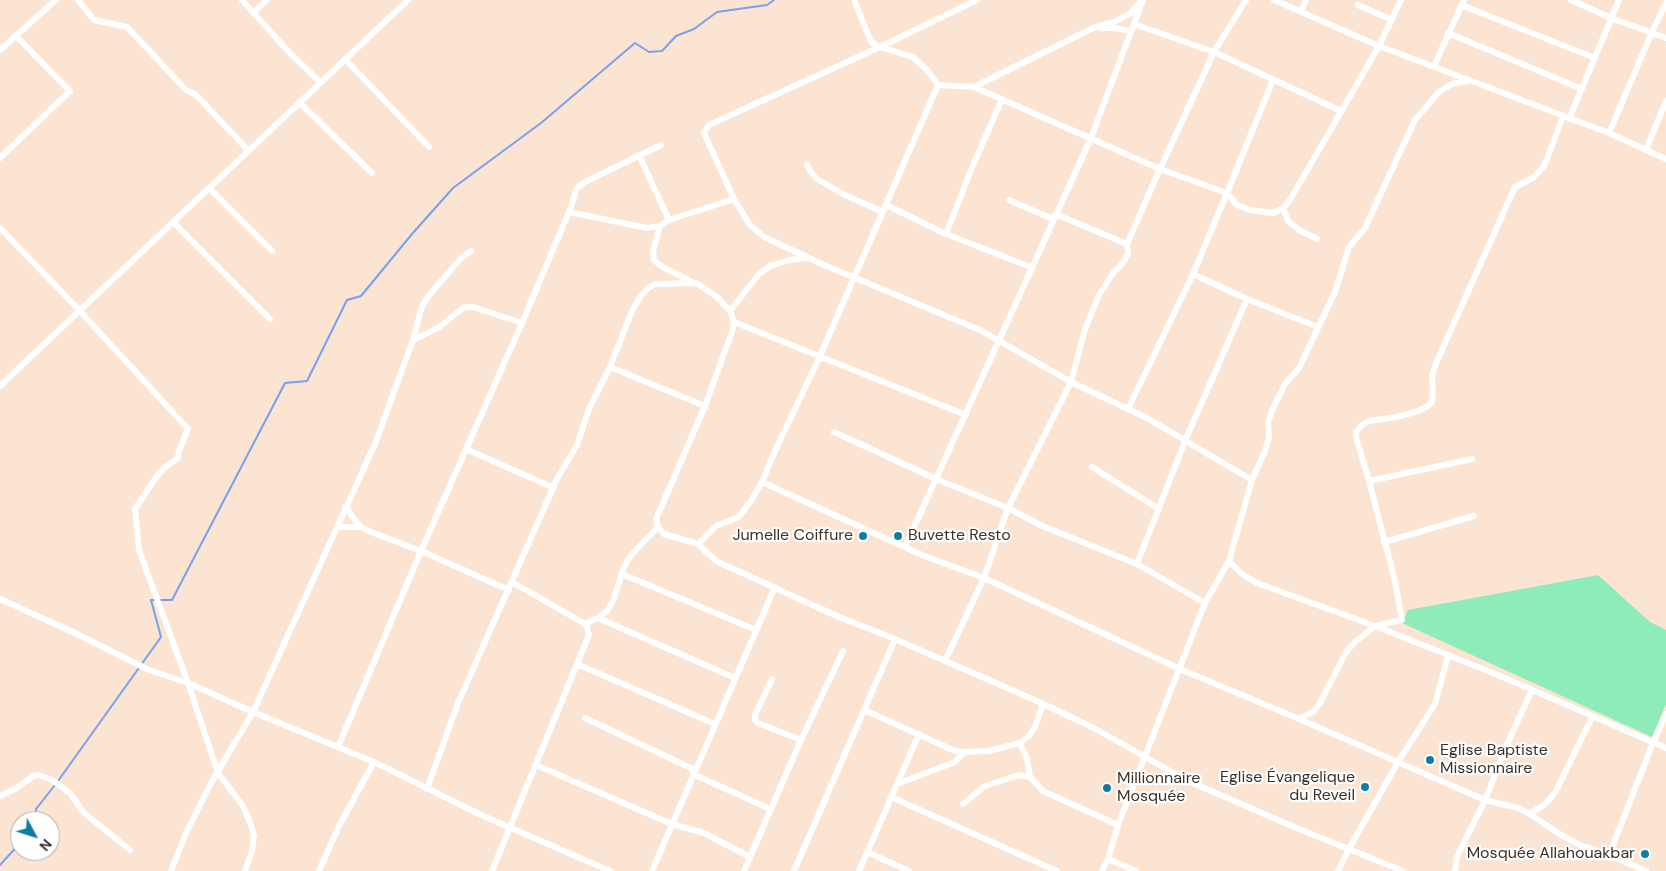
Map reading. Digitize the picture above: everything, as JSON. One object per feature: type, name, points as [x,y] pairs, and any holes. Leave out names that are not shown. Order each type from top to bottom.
[{"type":"street","points":[[0,50],[56,0]]},
{"type":"street","points":[[78,0],[94,20],[127,27],[186,90],[195,94],[248,150]]},
{"type":"street","points":[[242,0],[289,52],[320,82]]},
{"type":"street","points":[[254,12],[267,0]]},
{"type":"street","points":[[0,386],[408,0]]},
{"type":"street","points":[[977,0],[709,126],[704,133],[734,200],[750,225],[764,237],[808,258],[855,276],[939,314],[980,330],[1071,382],[1147,418],[1252,480]]},
{"type":"street","points":[[905,547],[1091,138],[1142,0]]},
{"type":"street","points":[[974,87],[1093,28],[1114,22],[1131,13],[1142,0]]},
{"type":"street","points":[[945,661],[984,578],[1008,508],[1071,382],[1085,329],[1099,295],[1113,273],[1123,263],[1128,253],[1128,244],[1160,169],[1214,52],[1246,0]]},
{"type":"street","points":[[1274,0],[1379,46],[1609,134],[1666,159]]},
{"type":"street","points":[[1301,11],[1306,0]]},
{"type":"street","points":[[938,85],[974,87],[1160,169],[1227,194],[1237,205],[1250,210],[1273,213],[1283,208],[1290,200],[1379,46],[1401,0]]},
{"type":"street","points":[[1571,0],[1611,18],[1666,38]]},
{"type":"street","points":[[1299,718],[1313,712],[1327,691],[1346,652],[1354,642],[1375,626],[1402,620],[1395,581],[1356,438],[1358,428],[1369,422],[1418,411],[1432,402],[1432,376],[1436,363],[1515,187],[1533,178],[1544,166],[1566,118],[1582,89],[1619,0]]},
{"type":"street","points":[[855,2],[871,42],[880,47],[913,57],[927,70],[938,85]]},
{"type":"street","points":[[1434,66],[1462,3],[1595,58]]},
{"type":"street","points":[[1609,134],[1666,3]]},
{"type":"street","points":[[1358,5],[1392,20]]},
{"type":"street","points":[[1134,24],[1214,52],[1341,110]]},
{"type":"street","points":[[1093,28],[1114,28],[1131,31]]},
{"type":"street","points":[[1448,33],[1582,89]]},
{"type":"street","points":[[0,158],[70,91],[16,36]]},
{"type":"street","points":[[345,59],[428,147]]},
{"type":"street","points":[[1128,409],[1193,274],[1273,80]]},
{"type":"street","points":[[1102,871],[1108,859],[1118,825],[1206,602],[1229,561],[1252,480],[1265,451],[1271,413],[1285,384],[1299,368],[1335,292],[1346,253],[1355,238],[1365,228],[1415,120],[1439,92],[1452,84],[1468,81]]},
{"type":"street","points":[[698,544],[716,526],[739,517],[762,482],[775,450],[820,356],[938,85]]},
{"type":"street","points":[[946,234],[971,170],[1002,100]]},
{"type":"street","points":[[1646,150],[1666,101]]},
{"type":"street","points":[[300,102],[372,173]]},
{"type":"street","points":[[338,747],[421,551],[522,323],[569,212],[577,188],[585,182],[639,155],[661,146]]},
{"type":"street","points":[[639,155],[669,220]]},
{"type":"street","points":[[807,165],[818,179],[845,195],[883,212]]},
{"type":"street","points":[[209,188],[272,252]]},
{"type":"street","points":[[569,212],[647,228],[660,226],[669,220],[734,200]]},
{"type":"street","points":[[1009,200],[1128,244]]},
{"type":"street","points":[[886,205],[946,234],[1033,268]]},
{"type":"street","points":[[1283,208],[1288,221],[1317,239]]},
{"type":"street","points":[[173,222],[270,319]]},
{"type":"street","points":[[660,226],[652,251],[654,260],[661,266],[717,297],[730,311],[734,322],[705,406],[656,520],[658,528],[664,534],[698,544],[716,561],[839,617],[895,638],[1094,728],[1186,780],[1403,871]]},
{"type":"street","points":[[0,228],[80,310],[188,429],[178,458],[165,467],[157,476],[135,509],[139,550],[188,683],[218,773],[243,806],[252,829],[254,836],[252,851],[245,871]]},
{"type":"street","points":[[171,871],[186,833],[211,783],[252,712],[375,444],[413,340],[422,306],[430,294],[462,258],[471,251]]},
{"type":"street","points":[[730,311],[759,274],[770,266],[789,260],[808,258]]},
{"type":"street","points":[[1193,274],[1248,299],[1318,327]]},
{"type":"street","points":[[427,789],[458,703],[554,488],[577,445],[589,409],[610,367],[633,309],[648,288],[655,284],[696,284]]},
{"type":"street","points":[[1137,564],[1185,441],[1248,299]]},
{"type":"street","points":[[413,340],[438,328],[463,308],[468,307],[522,323]]},
{"type":"street","points":[[734,322],[966,415]]},
{"type":"street","points":[[610,367],[705,406]]},
{"type":"street","points":[[834,432],[936,479],[1008,508],[1040,525],[1137,564],[1206,602]]},
{"type":"street","points":[[466,449],[554,488]]},
{"type":"street","points":[[1369,481],[1472,459]]},
{"type":"street","points":[[1092,468],[1158,509]]},
{"type":"street","points":[[762,482],[935,560],[984,578],[1180,669],[1299,718],[1485,800],[1518,808],[1555,832],[1580,845],[1646,871]]},
{"type":"street","points":[[346,506],[360,527]]},
{"type":"street","points":[[1384,542],[1474,516]]},
{"type":"street","points":[[337,527],[360,527],[421,551],[509,590]]},
{"type":"street","points":[[585,624],[607,611],[613,602],[622,574],[631,555],[658,528]]},
{"type":"street","points":[[1229,561],[1242,574],[1257,583],[1375,626],[1532,690],[1666,748]]},
{"type":"street","points":[[622,574],[756,630]]},
{"type":"street","points":[[492,871],[589,635],[585,624],[512,582]]},
{"type":"street","points":[[652,871],[775,587]]},
{"type":"street","points":[[0,599],[75,633],[149,670],[188,683],[252,712],[374,762],[480,814],[610,871]]},
{"type":"street","points":[[598,618],[735,678]]},
{"type":"street","points":[[794,871],[895,638]]},
{"type":"street","points":[[744,871],[801,740],[843,651]]},
{"type":"street","points":[[1338,871],[1398,762],[1435,704],[1448,656]]},
{"type":"street","points":[[577,664],[715,724]]},
{"type":"street","points":[[772,679],[755,715],[755,720],[758,723],[801,740]]},
{"type":"street","points":[[1455,871],[1457,857],[1485,800],[1507,744],[1532,690]]},
{"type":"street","points":[[864,710],[955,751],[964,752],[989,751],[1020,743],[1036,727],[1043,704]]},
{"type":"street","points":[[1609,855],[1666,714]]},
{"type":"street","points":[[1530,814],[1545,804],[1556,793],[1592,717]]},
{"type":"street","points":[[585,718],[770,810]]},
{"type":"street","points":[[859,871],[919,734]]},
{"type":"street","points":[[1020,743],[1027,759],[1030,777],[1038,787],[1048,794],[1118,825]]},
{"type":"street","points":[[897,784],[955,762],[964,752]]},
{"type":"street","points":[[319,871],[340,824],[374,762]]},
{"type":"street","points":[[536,765],[672,824],[704,833],[750,857]]},
{"type":"street","points":[[0,796],[17,788],[33,776],[38,775],[52,780],[70,793],[83,812],[130,850]]},
{"type":"street","points":[[963,804],[985,786],[1019,775],[1030,777]]},
{"type":"street","points":[[891,797],[1057,871]]},
{"type":"street","points":[[867,852],[909,871]]},
{"type":"street","points":[[1108,859],[1136,871]]},
{"type":"green space","points":[[1598,575],[1650,622],[1666,630],[1666,704],[1652,737],[1402,623],[1408,610]]},
{"type":"waterway","points":[[58,781],[161,637],[151,600],[172,600],[285,383],[307,381],[347,300],[361,296],[453,188],[541,123],[635,43],[649,52],[662,51],[676,36],[694,29],[717,12],[767,5],[774,0]]},
{"type":"waterway","points":[[36,811],[55,785]]},
{"type":"waterway","points":[[0,865],[10,854]]},
{"type":"place","name":"Jumelle Coiffure","points":[[863,536]]},
{"type":"place","name":"Buvette Resto","points":[[898,536]]},
{"type":"place","name":"Eglise Baptiste Missionnaire","points":[[1430,760]]},
{"type":"place","name":"Eglise Évangelique du Reveil","points":[[1365,787]]},
{"type":"place","name":"Millionnaire Mosquée","points":[[1107,788]]},
{"type":"place","name":"Mosquée Allahouakbar","points":[[1645,854]]}]
